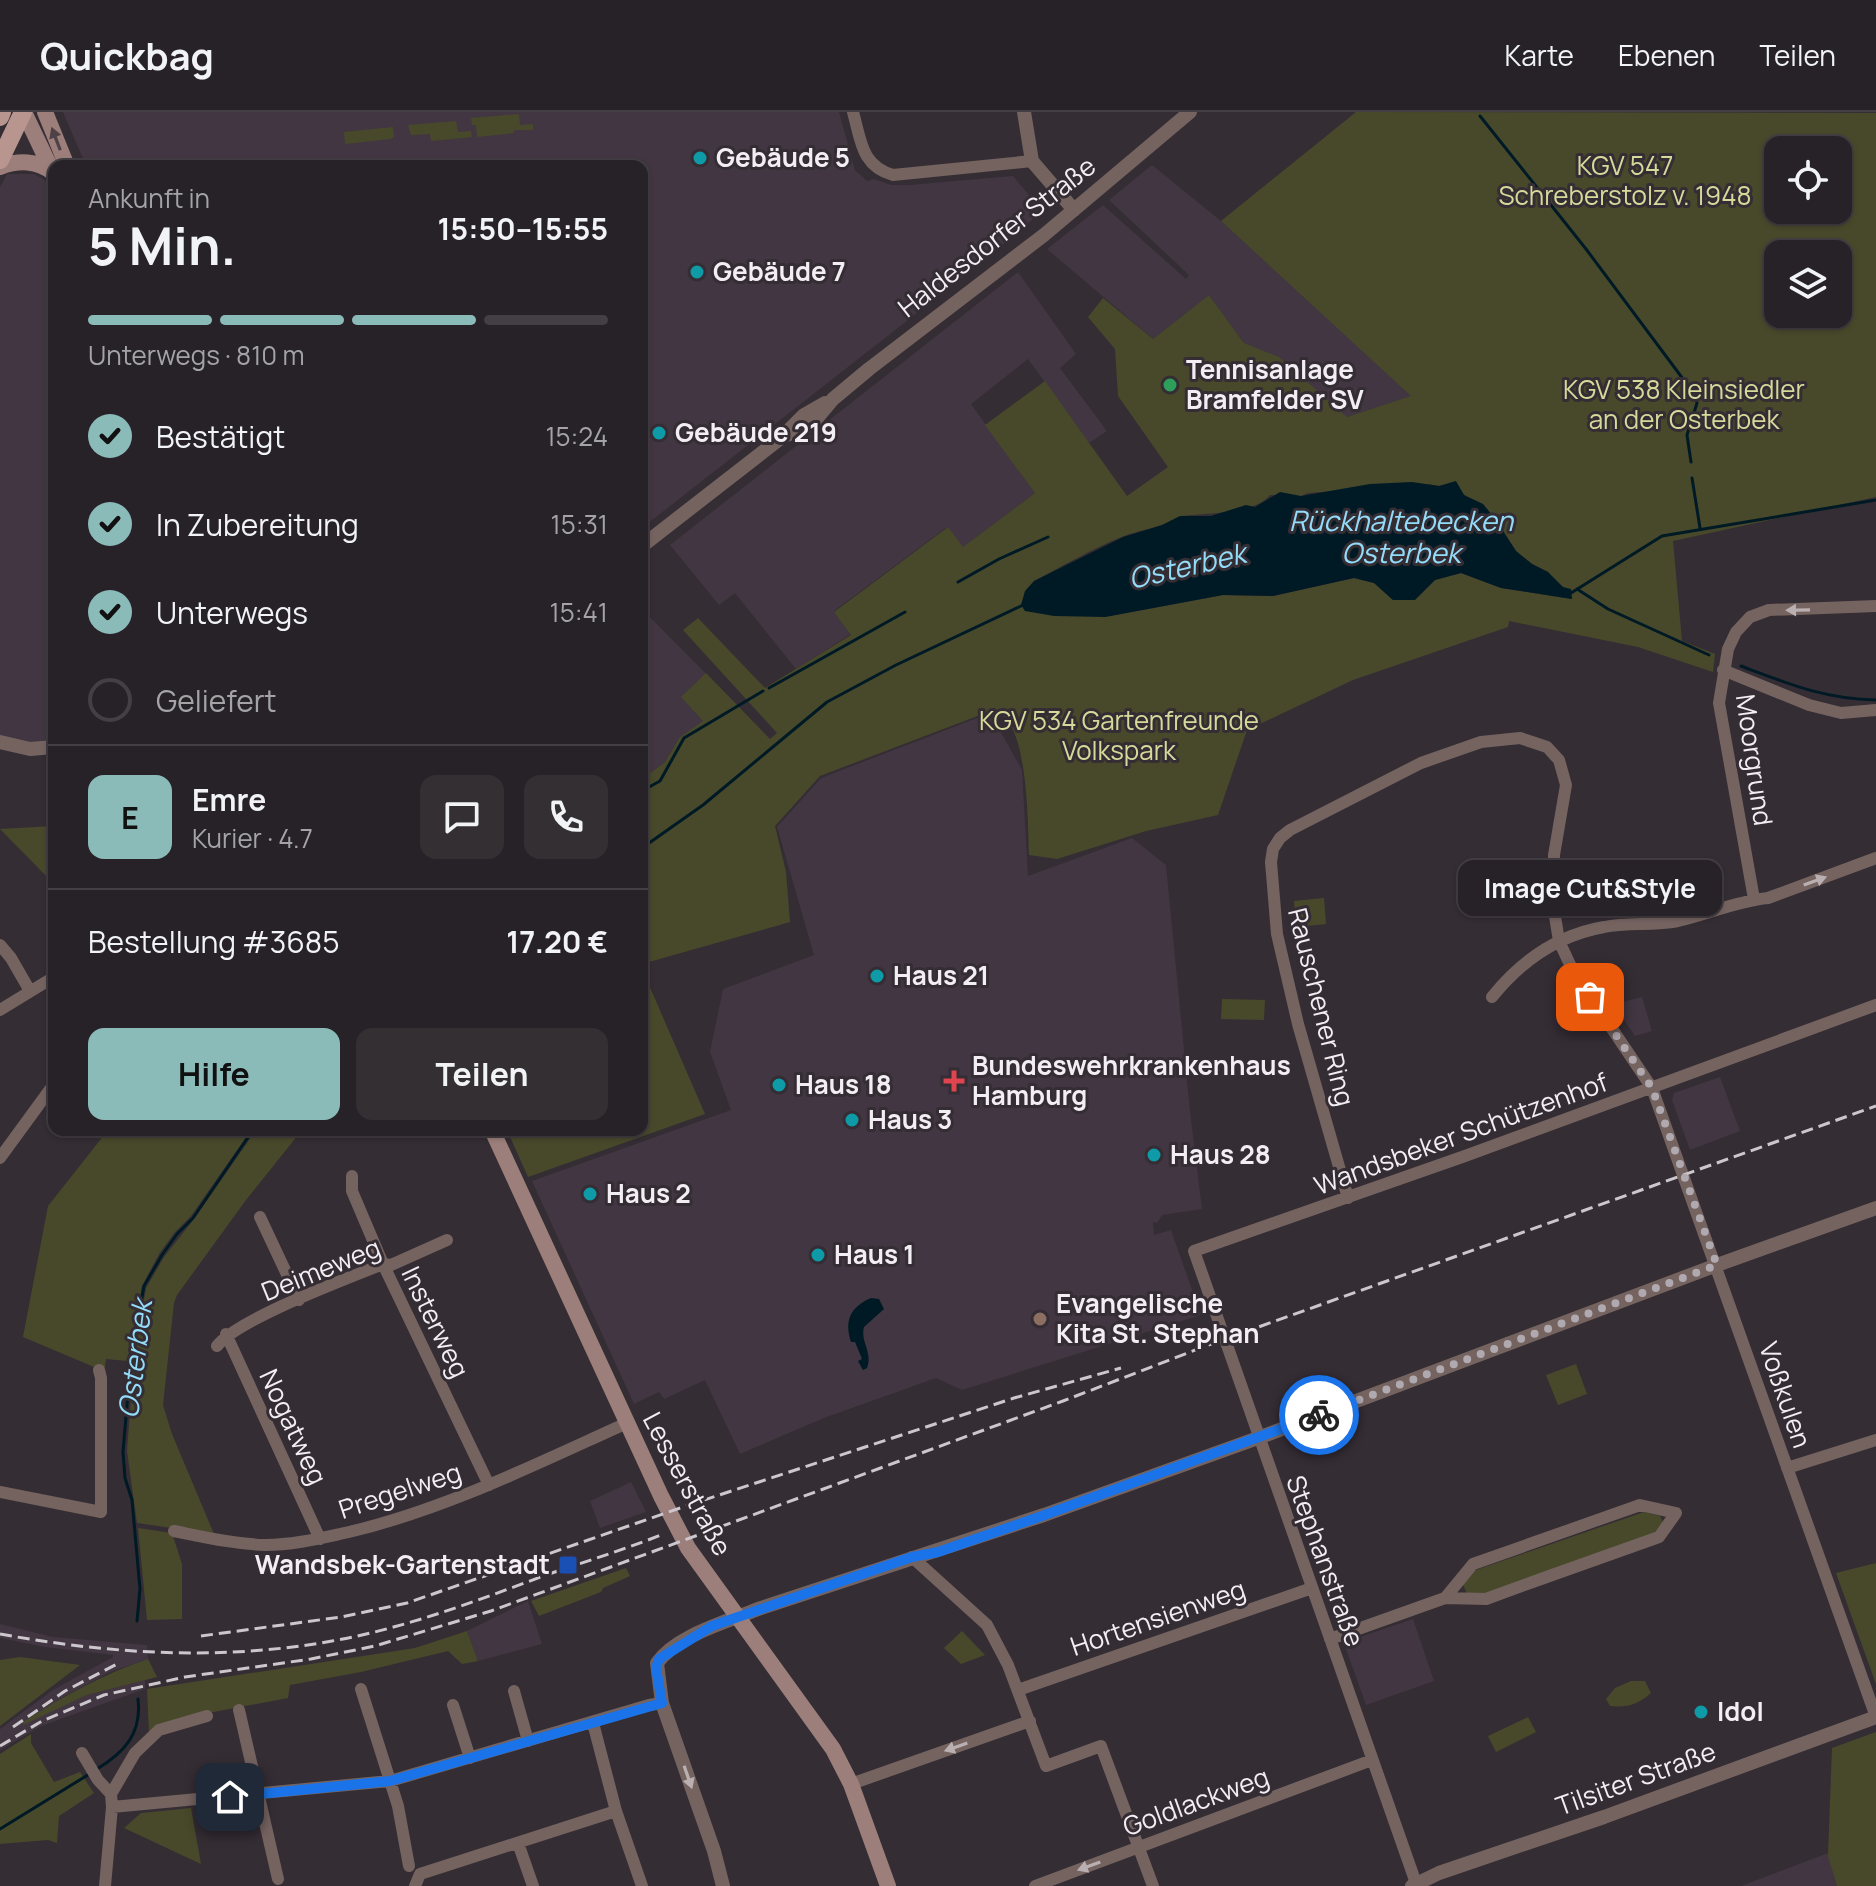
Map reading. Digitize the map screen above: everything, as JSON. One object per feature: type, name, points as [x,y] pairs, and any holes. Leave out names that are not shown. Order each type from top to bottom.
[{"type":"main road","points":[[0,160],[23,112]]},
{"type":"main road","points":[[23,112],[51,160]]},
{"type":"main road","points":[[45,112],[56,160]]},
{"type":"main road","points":[[0,167],[32,163],[48,168]]},
{"type":"main road","name":"Lesserstraße","points":[[495,1136],[688,1548],[833,1749],[851,1784],[888,1886]]},
{"type":"street","points":[[853,112],[871,164],[893,175],[1032,161]]},
{"type":"street","points":[[1024,112],[1032,161],[1074,210]]},
{"type":"street","name":"Haldesdorfer Straße","points":[[648,541],[782,437],[804,415],[833,399],[1074,210],[1190,112]]},
{"type":"street","name":"Moorgrund","points":[[1754,899],[1719,703],[1728,649],[1736,632],[1750,617],[1769,610],[1876,606]]},
{"type":"street","points":[[1723,670],[1809,705],[1841,713],[1876,710]]},
{"type":"street","name":"Rauschener Ring","points":[[1348,1198],[1298,1024],[1279,945],[1271,888],[1273,849],[1280,838],[1370,789],[1451,751],[1481,742],[1520,738],[1547,747],[1559,760],[1566,785],[1554,863],[1553,904],[1559,941],[1573,971],[1652,1088]]},
{"type":"street","points":[[0,742],[30,749],[48,748]]},
{"type":"street","points":[[1492,997],[1513,971],[1567,936],[1606,926],[1674,921],[1768,898],[1876,858]]},
{"type":"street","points":[[0,945],[30,991]]},
{"type":"street","points":[[0,1010],[48,980]]},
{"type":"street","name":"Wandsbeker Schützenhof","points":[[1194,1251],[1876,1005]]},
{"type":"street","name":"Voßkulen","points":[[1652,1088],[1876,1717]]},
{"type":"street","points":[[0,1158],[48,1092]]},
{"type":"street","name":"Insterweg","points":[[352,1176],[352,1191],[383,1264],[489,1485]]},
{"type":"street","points":[[723,1886],[714,1851],[662,1703],[657,1663],[674,1648],[712,1626],[912,1557],[989,1535],[1876,1208]]},
{"type":"street","points":[[260,1217],[299,1300]]},
{"type":"street","name":"Deimeweg","points":[[217,1346],[226,1334],[299,1300],[447,1240]]},
{"type":"street","name":"Stephanstraße","points":[[1194,1251],[1415,1885]]},
{"type":"street","name":"Nogatweg","points":[[226,1334],[320,1539]]},
{"type":"street","points":[[0,1492],[101,1512],[99,1370]]},
{"type":"street","name":"Pregelweg","points":[[174,1531],[264,1545],[320,1539],[413,1516],[627,1423]]},
{"type":"street","points":[[1787,1468],[1876,1440]]},
{"type":"street","points":[[1330,1639],[1445,1598],[1486,1599],[1659,1537],[1676,1513],[1640,1505],[1473,1564],[1445,1598]]},
{"type":"street","points":[[912,1557],[987,1625],[1008,1665],[1046,1766],[1101,1746],[1153,1886]]},
{"type":"street","name":"Hortensienweg","points":[[1018,1690],[1312,1588]]},
{"type":"street","points":[[361,1689],[398,1806],[409,1866]]},
{"type":"street","points":[[514,1691],[528,1741]]},
{"type":"street","points":[[111,1800],[259,1795],[390,1781],[662,1703]]},
{"type":"street","points":[[453,1705],[470,1758]]},
{"type":"street","points":[[239,1710],[278,1879]]},
{"type":"street","points":[[105,1886],[111,1800],[135,1753],[159,1730],[207,1716]]},
{"type":"street","name":"Tilsiter Straße","points":[[1415,1885],[1439,1873],[1604,1817],[1876,1717]]},
{"type":"street","points":[[851,1784],[1030,1721]]},
{"type":"street","points":[[593,1723],[616,1811],[642,1886]]},
{"type":"street","points":[[82,1753],[111,1800]]},
{"type":"street","name":"Goldlackweg","points":[[1035,1886],[1372,1760]]},
{"type":"street","points":[[415,1886],[420,1874],[616,1811]]},
{"type":"street","points":[[518,1843],[533,1886]]},
{"type":"shaded area","points":[[63,112],[839,112],[855,170],[867,181],[874,179],[891,185],[909,185],[1013,176],[1039,207],[1032,220],[977,266],[648,523],[648,160],[83,160]]},
{"type":"shaded area","points":[[1152,165],[1221,221],[1412,396],[1347,417],[1279,358],[1244,343],[1209,295],[1153,339],[1047,249],[1103,205],[1186,279],[1189,275],[1109,200]]},
{"type":"shaded area","points":[[7,174],[34,174],[48,182],[48,746],[32,747],[0,736],[0,187]]},
{"type":"shaded area","points":[[1018,272],[1076,354],[1060,368],[1107,431],[1089,443],[1028,359],[971,404],[1035,493],[962,548],[947,527],[834,611],[851,634],[796,669],[735,593],[719,605],[670,545]]},
{"type":"shaded area","points":[[648,615],[736,704],[679,738],[665,762],[648,775]]},
{"type":"shaded area","name":"Bundeswehrkrankenhaus Hamburg","points":[[990,713],[1022,770],[1028,876],[1132,838],[1166,865],[1202,1209],[1162,1215],[1157,1223],[1153,1222],[1154,1235],[1171,1230],[1201,1315],[962,1390],[936,1378],[824,1418],[740,1454],[705,1380],[664,1399],[659,1392],[634,1404],[532,1181],[731,1110],[710,1052],[723,989],[814,955],[777,827],[821,778]]},
{"type":"shaded area","points":[[1642,997],[1652,1031],[1635,1036],[1613,1004]]},
{"type":"shaded area","points":[[1720,1077],[1740,1131],[1690,1150],[1672,1100],[1674,1093]]},
{"type":"shaded area","points":[[631,1482],[646,1512],[600,1528],[590,1501]]},
{"type":"shaded area","points":[[528,1601],[542,1644],[478,1661],[467,1631]]},
{"type":"shaded area","points":[[1413,1619],[1434,1681],[1366,1705],[1346,1649],[1351,1640]]},
{"type":"shaded area","points":[[0,1624],[53,1637],[147,1645],[148,1659],[110,1672],[65,1696],[23,1724],[87,1695],[145,1680],[145,1689],[41,1726],[0,1750],[0,1729],[53,1690],[113,1655],[0,1638]]},
{"type":"shaded area","points":[[1828,1853],[1837,1886],[1741,1886]]},
{"type":"green space","points":[[1356,112],[1876,113],[1876,497],[1673,541],[1682,641],[1715,654],[1713,672],[1638,647],[1509,621],[1508,627],[1353,680],[1247,730],[1218,815],[1146,831],[1057,859],[1029,855],[1025,780],[1017,739],[1010,724],[1001,715],[988,712],[820,776],[775,826],[786,872],[790,922],[648,962],[648,775],[665,762],[679,738],[703,721],[681,697],[706,673],[770,739],[777,733],[683,630],[698,618],[765,688],[851,635],[834,612],[948,527],[963,547],[1035,493],[985,425],[1045,381],[1127,496],[1168,467],[1118,396],[1115,349],[1088,317],[1103,298],[1153,339],[1209,295],[1244,343],[1279,357],[1347,417],[1411,396],[1221,221]],"holes":[[[1452,483],[1470,500],[1483,504],[1516,551],[1548,572],[1571,599],[1501,588],[1461,573],[1435,580],[1414,600],[1393,600],[1374,583],[1354,578],[1273,596],[1223,595],[1105,617],[1034,581],[1124,536],[1182,516],[1253,506],[1270,495],[1301,496]]]},
{"type":"green space","points":[[519,114],[520,125],[533,124],[533,130],[477,137],[476,125],[472,125],[471,118]]},
{"type":"green space","points":[[456,121],[458,132],[471,131],[472,137],[431,141],[430,134],[411,135],[408,125]]},
{"type":"green space","points":[[393,127],[394,137],[391,139],[345,144],[344,132]]},
{"type":"green space","points":[[48,826],[48,878],[0,829]]},
{"type":"green space","points":[[1324,898],[1326,924],[1296,927],[1294,901]]},
{"type":"green space","points":[[648,983],[705,1114],[648,1134]]},
{"type":"green space","points":[[1222,999],[1265,1000],[1264,1020],[1221,1019]]},
{"type":"green space","points":[[103,1136],[247,1136],[191,1216],[159,1254],[142,1286],[127,1361],[106,1359],[105,1368],[94,1367],[23,1337],[48,1206]]},
{"type":"green space","points":[[252,1136],[297,1136],[246,1200],[174,1303],[163,1405],[214,1534],[137,1523],[127,1451],[134,1360],[146,1288],[164,1257]]},
{"type":"green space","points":[[510,1136],[643,1136],[528,1177]]},
{"type":"green space","points":[[1576,1364],[1587,1394],[1558,1405],[1546,1375]]},
{"type":"green space","points":[[1644,1512],[1660,1516],[1663,1522],[1653,1534],[1481,1595],[1467,1593],[1463,1585],[1476,1570]]},
{"type":"green space","points":[[138,1528],[172,1533],[182,1564],[182,1619],[147,1620]]},
{"type":"green space","points":[[1876,1563],[1876,1684],[1836,1573]]},
{"type":"green space","points":[[626,1568],[630,1576],[603,1588],[601,1592],[539,1616],[531,1601]]},
{"type":"green space","points":[[467,1631],[478,1661],[462,1664],[448,1651],[290,1685],[288,1698],[182,1718],[149,1733],[147,1689],[415,1648]]},
{"type":"green space","points":[[962,1631],[985,1655],[961,1664],[944,1648]]},
{"type":"green space","points":[[20,1657],[80,1665],[0,1726],[0,1660]]},
{"type":"green space","points":[[148,1659],[157,1677],[87,1695],[23,1725],[23,1722],[84,1686]]},
{"type":"green space","points":[[1631,1681],[1645,1681],[1651,1693],[1632,1704],[1610,1706],[1606,1699],[1615,1688]]},
{"type":"green space","points":[[1528,1717],[1536,1732],[1496,1752],[1488,1736]]},
{"type":"green space","points":[[1876,1732],[1876,1886],[1837,1886],[1828,1856],[1832,1748]]},
{"type":"green space","points":[[31,1734],[31,1743],[54,1782],[80,1772],[94,1793],[59,1816],[57,1843],[48,1840],[0,1844],[0,1754]]},
{"type":"green space","points":[[191,1808],[201,1864],[124,1828],[141,1813]]},
{"type":"water","name":"Rückhaltebecken Osterbek","points":[[1456,481],[1464,495],[1483,504],[1516,551],[1548,572],[1563,587],[1571,589],[1572,599],[1501,588],[1461,573],[1435,580],[1415,600],[1393,600],[1374,583],[1354,578],[1273,596],[1223,595],[1105,617],[1054,616],[1025,611],[1021,605],[1025,591],[1034,581],[1123,537],[1180,516],[1211,516],[1246,505],[1255,507],[1280,492],[1301,496],[1370,484],[1412,482],[1439,486]]},
{"type":"water","points":[[871,1298],[879,1299],[884,1309],[864,1327],[868,1362],[863,1370],[858,1361],[862,1359],[855,1342],[851,1342],[848,1328],[854,1310]]},
{"type":"waterway","points":[[1480,116],[1586,249],[1695,395],[1697,403],[1687,435],[1691,462]]},
{"type":"waterway","points":[[1692,478],[1700,528]]},
{"type":"waterway","name":"Osterbek","points":[[1567,593],[1662,536],[1876,500]]},
{"type":"waterway","points":[[958,582],[1048,537]]},
{"type":"waterway","points":[[1577,589],[1608,609],[1709,655]]},
{"type":"waterway","name":"Osterbek","points":[[648,844],[703,805],[827,702],[896,665],[1023,605]]},
{"type":"waterway","points":[[769,688],[905,612]]},
{"type":"waterway","points":[[1741,666],[1823,694],[1876,700]]},
{"type":"waterway","points":[[648,788],[660,781],[684,738],[763,691]]},
{"type":"waterway","name":"Osterbek","points":[[137,1621],[140,1589],[132,1500],[125,1478],[123,1452],[131,1358],[144,1286],[162,1255],[193,1218],[249,1136]]},
{"type":"waterway","name":"Osterbek","points":[[97,1769],[116,1756],[130,1740],[137,1722],[138,1699]]},
{"type":"waterway","name":"Osterbek","points":[[0,1829],[91,1773]]},
{"type":"railway","points":[[0,1746],[42,1721],[104,1695],[185,1677],[311,1659],[375,1646],[491,1611],[1211,1344],[1876,1106]]},
{"type":"railway","points":[[201,1636],[341,1617],[407,1603],[686,1506],[1014,1398],[1121,1368]]},
{"type":"railway","points":[[0,1634],[124,1650],[207,1653],[332,1641],[467,1604],[661,1535]]},
{"type":"railway","points":[[13,1727],[65,1691],[119,1663]]},
{"type":"way so far","points":[[1319,1415],[1717,1265],[1652,1088],[1590,997]]},
{"type":"place","name":"Gebäude 5","points":[[700,158]]},
{"type":"place","name":"Gebäude 7","points":[[697,272]]},
{"type":"place","name":"Tennisanlage Bramfelder SV","points":[[1170,385]]},
{"type":"place","name":"Gebäude 219","points":[[659,433]]},
{"type":"place","name":"Haus 21","points":[[877,976]]},
{"type":"place","name":"Image Cut&Style","points":[[1590,997]]},
{"type":"place","name":"Bundeswehrkrankenhaus Hamburg","points":[[954,1081]]},
{"type":"place","name":"Haus 18","points":[[779,1085]]},
{"type":"place","name":"Haus 3","points":[[852,1120]]},
{"type":"place","name":"Haus 28","points":[[1154,1155]]},
{"type":"place","name":"Haus 2","points":[[590,1194]]},
{"type":"place","name":"Haus 1","points":[[818,1255]]},
{"type":"place","name":"Evangelische Kita St. Stephan","points":[[1040,1319]]},
{"type":"place","name":"Wandsbek-Gartenstadt","points":[[568,1565]]},
{"type":"place","name":"Idol","points":[[1701,1712]]},
{"type":"route","points":[[230,1797],[390,1781],[662,1703],[656,1668],[659,1659],[712,1626],[1039,1517],[1319,1415]]},
{"type":"park label","name":"KGV 547 Schreberstolz v. 1948","points":[[1625,181]]},
{"type":"park label","name":"KGV 538 Kleinsiedler an der Osterbek","points":[[1684,405]]},
{"type":"park label","name":"KGV 534 Gartenfreunde Volkspark","points":[[1119,736]]}]
